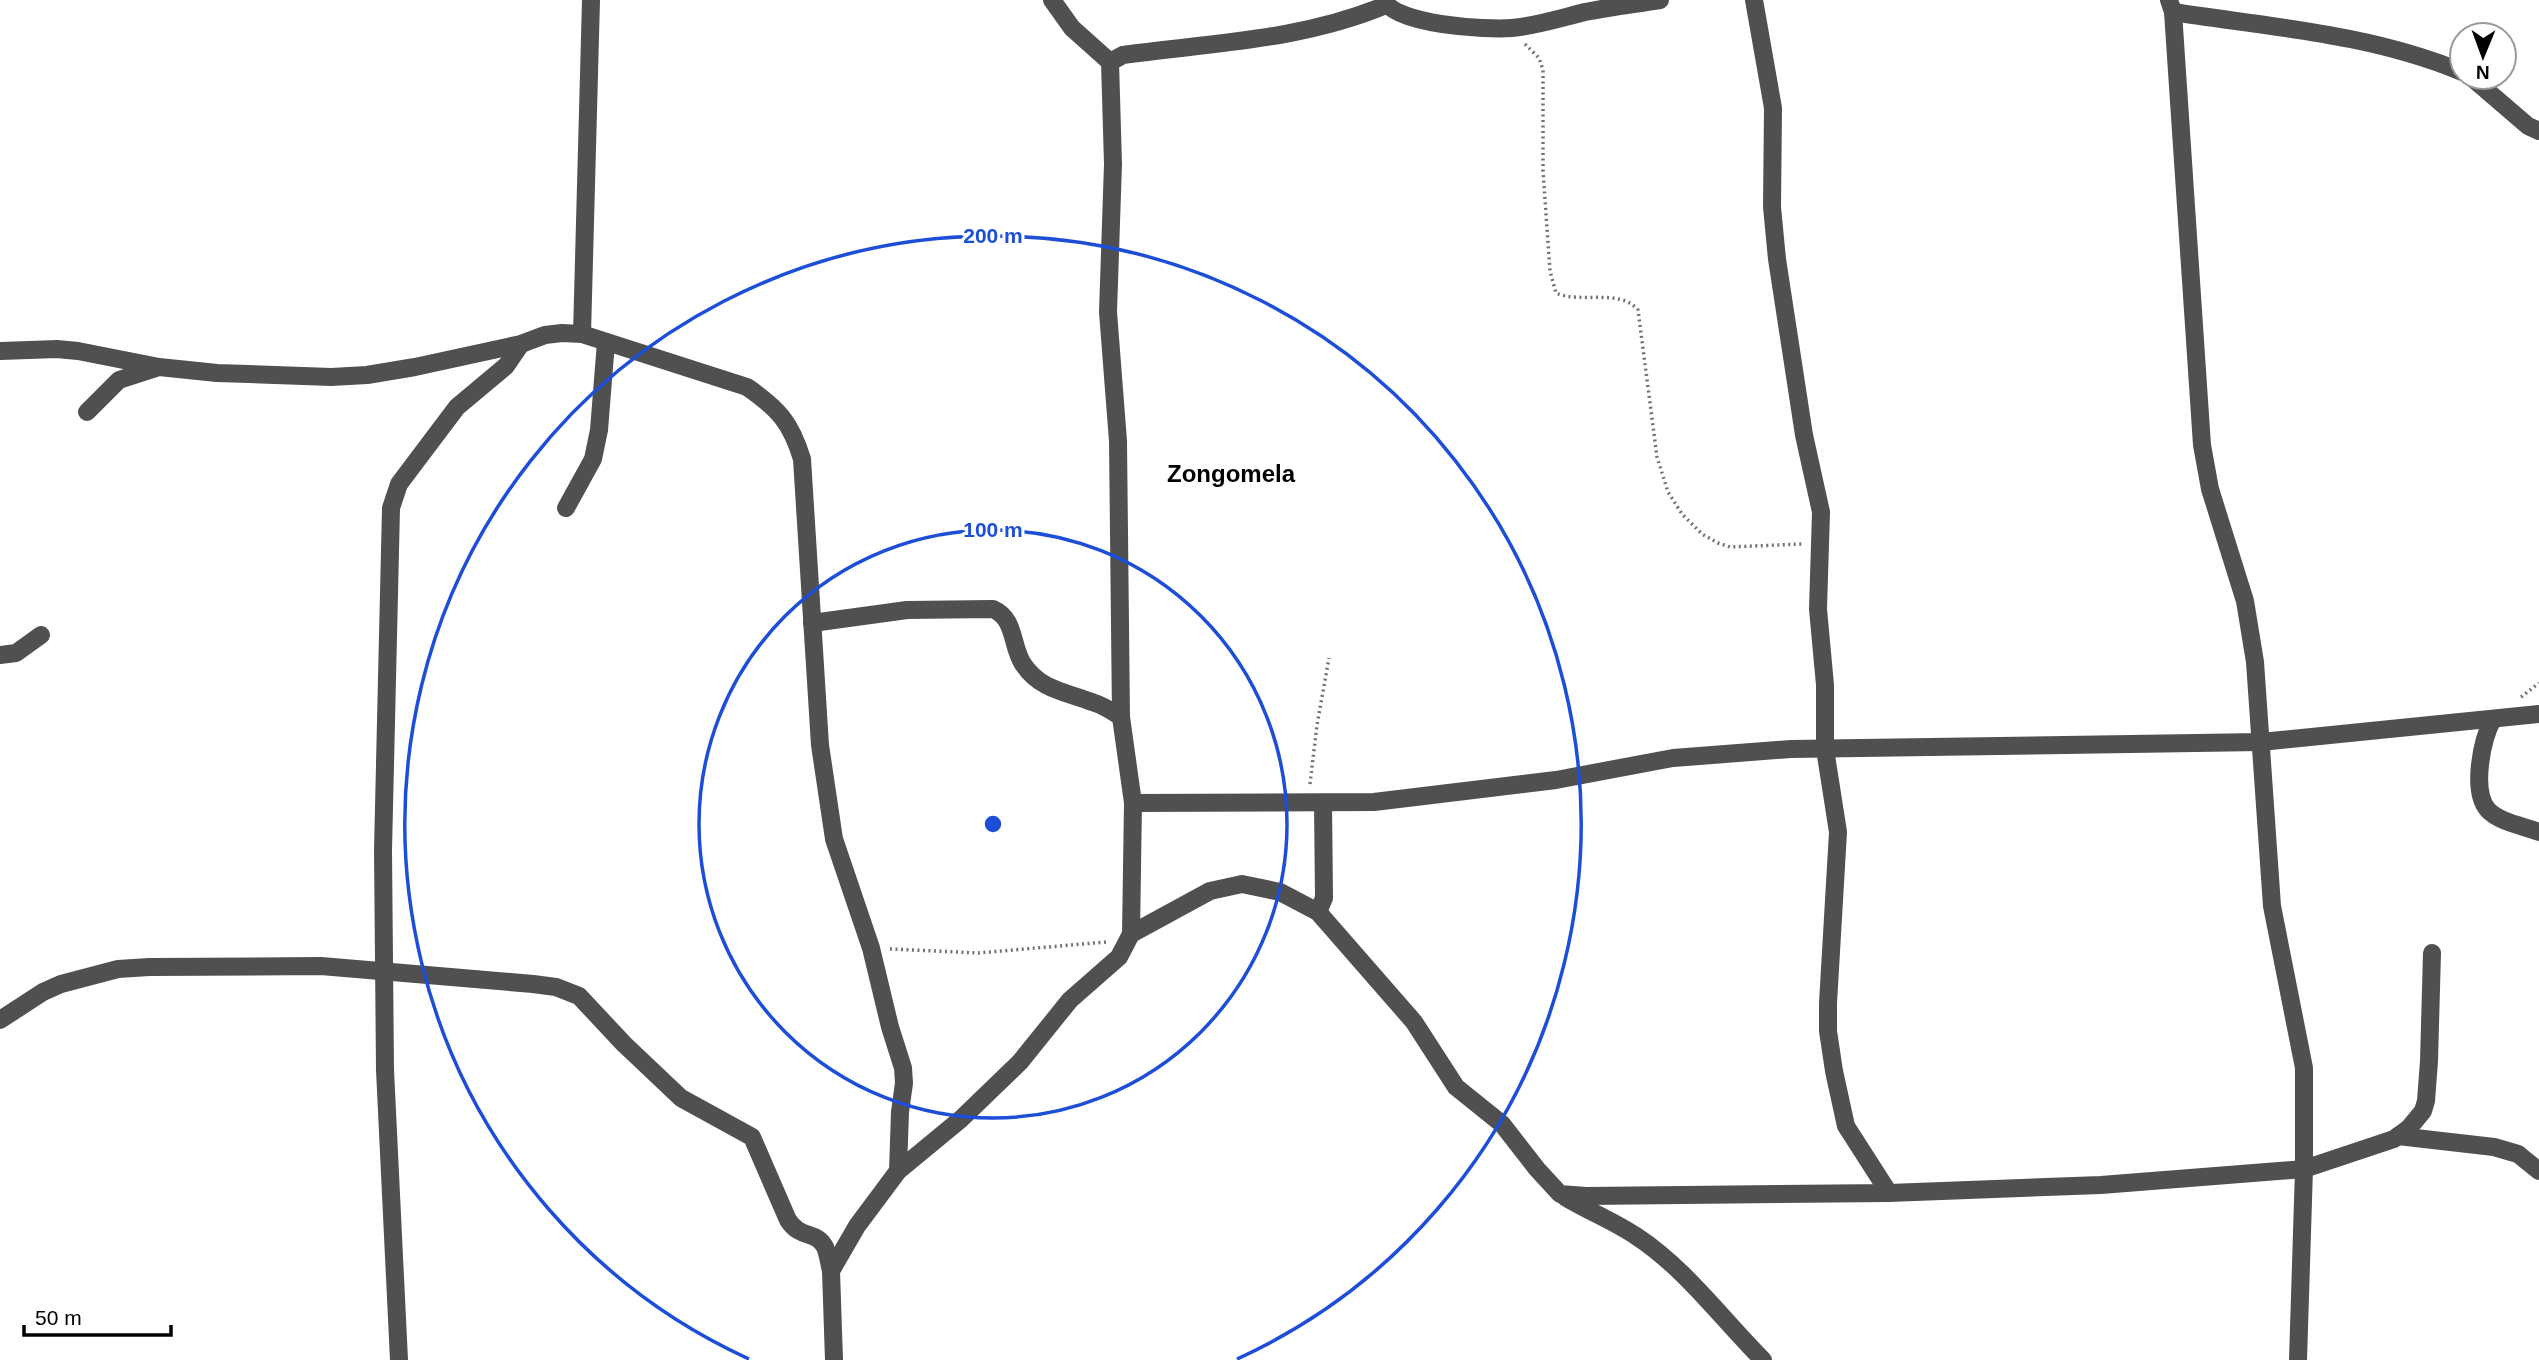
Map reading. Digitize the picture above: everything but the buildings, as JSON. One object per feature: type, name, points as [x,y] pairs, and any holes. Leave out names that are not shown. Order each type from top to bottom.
[{"type":"street","points":[[582,334],[590,0]]},
{"type":"street","points":[[831,1271],[858,1226],[898,1171],[961,1118],[1020,1062],[1070,1000],[1116,961],[1129,938],[1133,803],[1121,717],[1118,441],[1108,312],[1113,164],[1110,62],[1072,28],[1052,0]]},
{"type":"street","points":[[1110,62],[1123,55],[1251,41],[1354,19],[1385,3],[1391,10],[1415,19],[1447,25],[1499,29],[1660,0]]},
{"type":"street","points":[[1754,0],[1773,108],[1772,207],[1776,248],[1804,435],[1821,507],[1818,608],[1825,685],[1825,749],[1838,832],[1828,1003],[1832,1057],[1846,1126],[1889,1193]]},
{"type":"street","points":[[2298,1360],[2304,1068],[2273,906],[2255,662],[2245,601],[2210,489],[2202,444],[2171,6],[2365,41],[2403,50],[2448,67]]},
{"type":"street","points":[[2487,91],[2528,126],[2539,131]]},
{"type":"street","points":[[0,351],[78,351],[159,367],[279,376],[367,376],[521,344],[545,335],[582,334],[747,387],[771,404],[795,435],[802,459],[820,745],[834,839],[871,948],[904,1076],[898,1171]]},
{"type":"street","points":[[566,508],[593,459],[599,430],[606,342]]},
{"type":"street","points":[[399,1360],[386,1095],[383,825],[391,508],[399,484],[457,407],[506,366],[521,344]]},
{"type":"street","points":[[87,412],[119,380],[159,367]]},
{"type":"street","points":[[812,623],[907,610],[993,609],[1012,629],[1020,659],[1032,676],[1054,690],[1094,702],[1121,717]]},
{"type":"street","points":[[0,655],[16,653],[41,635]]},
{"type":"street","points":[[1133,803],[1374,802],[1556,780],[1673,758],[1791,749],[2261,742],[2539,714]]},
{"type":"street","points":[[2493,719],[2483,741],[2480,760],[2482,798],[2489,811],[2499,817],[2539,832]]},
{"type":"street","points":[[1316,803],[1324,898],[1318,912]]},
{"type":"street","points":[[1129,938],[1210,891],[1242,884],[1280,892],[1318,912],[1414,1022],[1456,1087],[1502,1124],[1536,1169],[1560,1194],[1636,1236],[1652,1248],[1689,1281],[1763,1360]]},
{"type":"street","points":[[1560,1194],[1889,1193],[2101,1185],[2304,1169],[2398,1136],[2415,1122],[2423,1111],[2426,1101],[2432,953]]},
{"type":"street","points":[[0,1020],[43,992],[61,984],[118,969],[149,967],[312,966],[566,989],[589,1005],[632,1052],[681,1098],[752,1137],[788,1220],[797,1231],[813,1236],[822,1243],[831,1271],[834,1360]]},
{"type":"street","points":[[2398,1136],[2494,1147],[2518,1154],[2539,1171]]},
{"type":"path","points":[[1499,29],[1533,50],[1543,70],[1543,171],[1553,285],[1556,293],[1563,296],[1615,299],[1634,305],[1638,310],[1657,457],[1668,492],[1682,514],[1702,534],[1718,543],[1730,547],[1821,543]]},
{"type":"path","points":[[1316,803],[1317,724],[1329,657]]},
{"type":"path","points":[[871,948],[978,953],[1129,938]]},
{"type":"district","name":"Zongomela","points":[[1231,474]]}]
